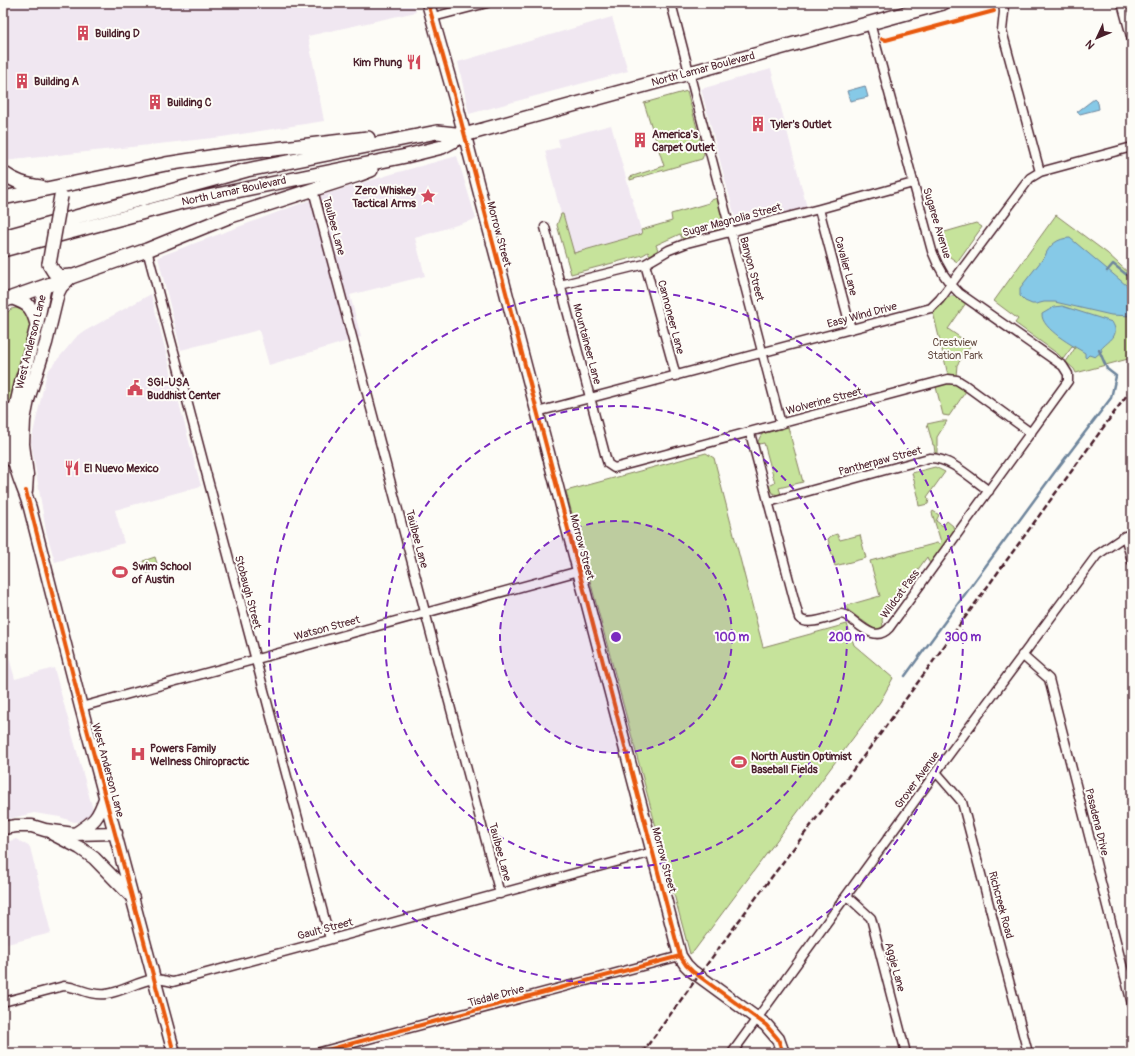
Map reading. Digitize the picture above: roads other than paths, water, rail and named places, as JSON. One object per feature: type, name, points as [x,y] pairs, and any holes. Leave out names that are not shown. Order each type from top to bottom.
[{"type":"main road","name":"Morrow Street","points":[[428,3],[433,17],[680,956],[692,971],[758,1018],[775,1034],[781,1044],[783,1053]]},
{"type":"main road","name":"North Lamar Boulevard","points":[[3,250],[178,203],[399,158],[442,147],[464,135],[942,3]]},
{"type":"main road","name":"North Lamar Boulevard","points":[[3,237],[247,170],[437,132],[464,135]]},
{"type":"main road","points":[[3,173],[12,180],[26,185],[64,190],[166,164],[240,152],[382,137],[410,137]]},
{"type":"main road","points":[[8,300],[147,250],[228,217],[358,175],[399,158]]},
{"type":"main road","points":[[3,198],[49,189]]},
{"type":"main road","points":[[45,286],[64,190]]},
{"type":"main road","points":[[49,264],[54,272],[60,277],[72,276]]},
{"type":"main road","points":[[23,433],[28,400],[46,343],[58,293],[61,286],[72,276]]},
{"type":"main road","name":"West Anderson Lane","points":[[45,286],[14,414],[14,458],[18,477],[26,492],[81,707],[134,899],[174,1053]]},
{"type":"main road","points":[[8,300],[24,302],[30,306],[34,312],[37,324]]},
{"type":"main road","points":[[3,407],[14,414],[20,421],[23,433]]},
{"type":"main road","name":"West Anderson Lane","points":[[23,433],[27,475],[26,492]]},
{"type":"main road","points":[[3,441],[18,477]]},
{"type":"main road","points":[[74,834],[94,821],[101,811],[106,796]]},
{"type":"main road","points":[[3,828],[32,826],[44,830],[80,848],[94,858],[134,899]]},
{"type":"main road","points":[[44,830],[74,834],[116,833]]},
{"type":"street","points":[[433,17],[487,3]]},
{"type":"street","name":"Banyon Street","points":[[671,3],[781,424]]},
{"type":"street","points":[[1003,3],[1004,12],[1002,31],[1040,172]]},
{"type":"street","points":[[1122,3],[1130,23],[1132,40]]},
{"type":"street","name":"Sugaree Avenue","points":[[870,23],[932,250],[940,268],[951,285],[959,293],[1063,366],[1068,374]]},
{"type":"street","name":"Easy Wind Drive","points":[[537,412],[931,308],[951,285],[1030,178],[1040,172],[1132,147]]},
{"type":"street","name":"Sugar Magnolia Street","points":[[560,285],[645,264],[660,254],[676,247],[913,183]]},
{"type":"street","name":"Taulbee Lane","points":[[312,190],[500,894]]},
{"type":"street","name":"Cavalier Lane","points":[[819,209],[850,329]]},
{"type":"street","name":"Mountaineer Lane","points":[[545,227],[609,466]]},
{"type":"street","name":"Stobaugh Street","points":[[147,250],[254,659],[330,939]]},
{"type":"street","name":"Cannoneer Lane","points":[[645,264],[676,376]]},
{"type":"street","name":"Wildcat Pass","points":[[750,433],[799,618],[802,621],[808,622],[841,614],[845,615],[868,631],[878,635],[889,628],[1067,385],[1068,374]]},
{"type":"street","name":"Wolverine Street","points":[[609,466],[617,468],[950,379],[965,385],[1031,433]]},
{"type":"street","name":"Pantherpaw Street","points":[[769,502],[929,458],[936,458],[949,463],[989,491]]},
{"type":"street","points":[[1129,535],[1132,561]]},
{"type":"street","name":"Grover Avenue","points":[[732,1053],[936,772],[1097,555],[1129,535]]},
{"type":"street","name":"Watson Street","points":[[81,707],[579,571]]},
{"type":"street","name":"Pasadena Drive","points":[[1022,655],[1049,679],[1132,1004]]},
{"type":"street","name":"Richcreek Road","points":[[936,772],[962,802],[1028,1053]]},
{"type":"street","name":"Gault Street","points":[[3,1002],[64,986],[70,986],[95,994],[108,994],[155,979],[173,982],[653,852]]},
{"type":"street","name":"Aggie Lane","points":[[847,896],[871,918],[906,1053]]},
{"type":"street","name":"Tisdale Drive","points":[[316,1053],[680,956]]},
{"type":"water","points":[[865,86],[868,97],[850,101],[847,91]]},
{"type":"water","points":[[1094,99],[1098,103],[1099,109],[1080,114],[1077,112]]},
{"type":"water","points":[[1070,238],[1132,290],[1132,316],[1111,315],[1055,302],[1032,304],[1025,301],[1020,296],[1020,288],[1052,245],[1062,239]]},
{"type":"water","points":[[1062,306],[1112,322],[1115,334],[1101,349],[1102,351],[1095,357],[1089,355],[1086,358],[1085,353],[1066,342],[1052,331],[1043,320],[1042,314],[1054,307]]},
{"type":"waterway","points":[[1107,271],[1113,264],[1132,279]]},
{"type":"waterway","points":[[905,676],[1111,398],[1116,376],[1107,369],[1099,350]]},
{"type":"railway","points":[[642,1053],[749,907],[881,733],[1132,388]]},
{"type":"place","name":"Building D","points":[[83,33]]},
{"type":"place","name":"Kim Phung","points":[[414,62]]},
{"type":"place","name":"Building A","points":[[22,81]]},
{"type":"place","name":"Building C","points":[[155,102]]},
{"type":"place","name":"Tyler's Outlet","points":[[758,124]]},
{"type":"place","name":"America's Carpet Outlet","points":[[640,140]]},
{"type":"place","name":"Zero Whiskey Tactical Arms","points":[[428,196]]},
{"type":"place","name":"SGI-USA Buddhist Center","points":[[135,388]]},
{"type":"place","name":"El Nuevo Mexico","points":[[72,468]]},
{"type":"place","name":"Swim School of Austin","points":[[120,572]]},
{"type":"place","name":"Powers Family Wellness Chiropractic","points":[[138,754]]},
{"type":"place","name":"North Austin Optimist Baseball Fields","points":[[739,762]]},
{"type":"park label","name":"Crestview Station Park","points":[[955,348]]}]
